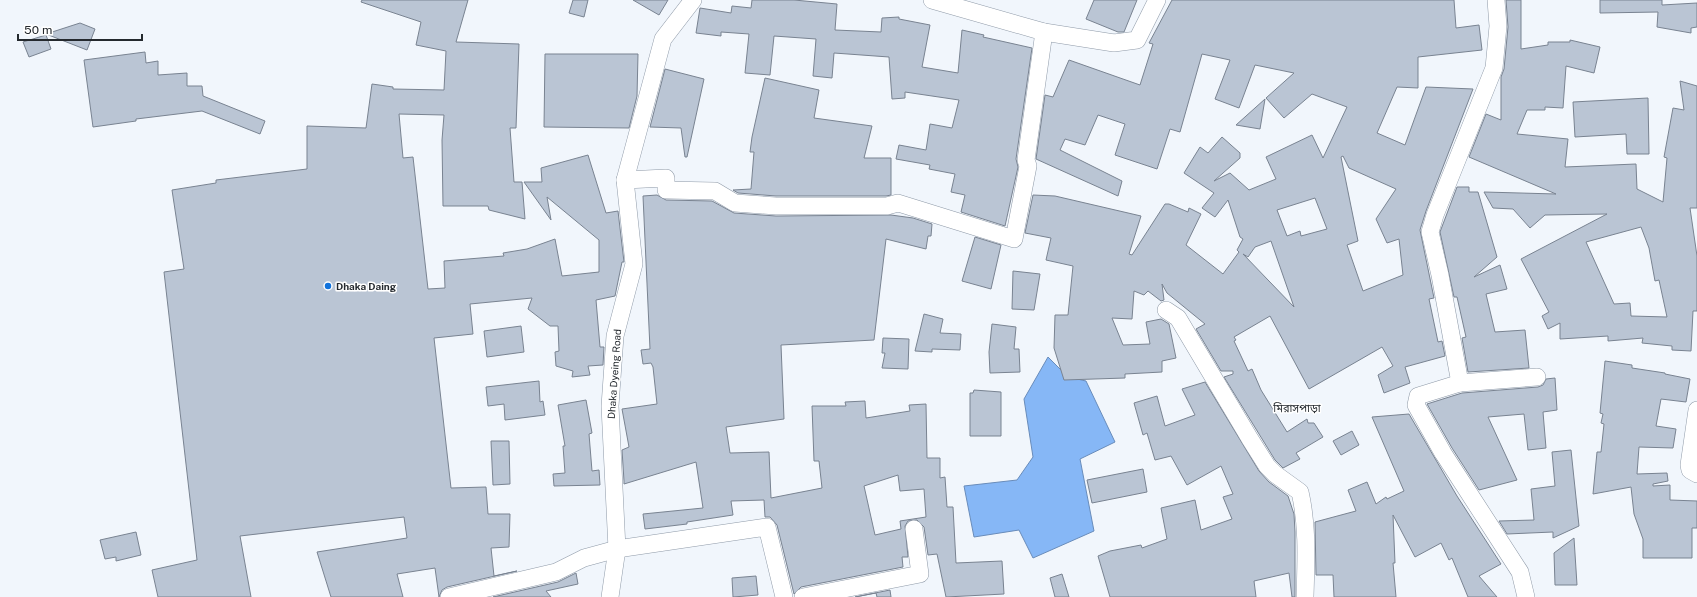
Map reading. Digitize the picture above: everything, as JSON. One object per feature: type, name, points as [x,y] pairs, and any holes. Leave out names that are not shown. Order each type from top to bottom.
[{"type":"street","points":[[932,0],[1044,32],[1114,43],[1137,40],[1157,0]]},
{"type":"street","points":[[1460,383],[1443,290],[1430,232],[1435,215],[1494,68],[1498,26],[1496,0]]},
{"type":"street","name":"Dhaka Dyeing Road","points":[[610,597],[617,549],[610,406],[614,336],[634,264],[625,180],[663,39],[691,1]]},
{"type":"street","points":[[625,180],[666,178],[666,190],[714,191],[735,203],[776,206],[887,206],[898,203],[1014,239],[1028,166],[1026,160],[1044,32]]},
{"type":"street","points":[[1166,310],[1178,318],[1267,466],[1275,474],[1300,492],[1304,509],[1306,535],[1305,597]]},
{"type":"street","points":[[1526,597],[1520,572],[1443,452],[1416,405],[1418,396],[1460,383],[1537,378]]},
{"type":"street","points":[[1697,410],[1689,465],[1690,470],[1697,474]]},
{"type":"street","points":[[449,597],[556,572],[584,558],[617,549],[767,527],[784,597]]},
{"type":"street","points":[[803,597],[920,574],[914,529]]},
{"type":"water","points":[[1048,357],[1068,377],[1086,381],[1115,442],[1080,459],[1094,531],[1033,558],[1019,530],[974,537],[964,486],[1017,480],[1033,457],[1024,399]]},
{"type":"building","points":[[362,0],[468,0],[456,42],[519,44],[516,128],[510,128],[514,182],[522,182],[525,219],[489,210],[488,206],[443,206],[442,140],[444,115],[399,114],[403,158],[413,157],[428,289],[445,288],[444,261],[504,256],[503,253],[527,249],[555,239],[562,276],[599,272],[599,240],[547,197],[551,220],[524,182],[542,182],[541,168],[588,155],[606,213],[618,211],[624,262],[622,262],[615,296],[596,300],[600,347],[604,347],[603,365],[588,366],[590,375],[572,377],[573,371],[556,366],[555,352],[559,351],[558,326],[550,326],[528,309],[532,298],[470,304],[473,334],[434,338],[451,488],[486,487],[488,514],[510,514],[509,547],[491,548],[494,576],[517,571],[447,587],[442,590],[439,597],[435,568],[397,574],[403,597],[331,597],[317,552],[407,538],[404,517],[240,536],[251,597],[158,597],[152,570],[197,560],[164,272],[184,269],[172,190],[216,183],[216,180],[307,169],[307,126],[366,128],[372,84],[393,87],[393,89],[444,90],[446,51],[416,45],[421,22],[361,2]]},
{"type":"building","points":[[573,0],[588,0],[584,17],[569,13]]},
{"type":"building","points":[[633,0],[668,0],[659,15]]},
{"type":"building","points":[[752,0],[794,0],[837,4],[835,30],[881,32],[882,18],[899,17],[899,19],[930,25],[922,67],[958,73],[962,30],[984,35],[983,37],[1032,48],[1016,159],[1018,167],[1005,226],[961,212],[965,195],[951,192],[955,174],[929,169],[930,165],[896,159],[899,145],[926,150],[930,124],[952,128],[959,100],[905,92],[905,98],[892,99],[889,57],[834,53],[832,78],[813,76],[816,39],[774,36],[770,75],[745,73],[749,34],[721,32],[721,36],[696,33],[700,8],[731,13],[732,6],[751,8]]},
{"type":"building","points":[[1094,0],[1137,0],[1124,32],[1118,32],[1086,19]]},
{"type":"building","points":[[1172,0],[1454,0],[1456,28],[1479,25],[1482,50],[1418,57],[1418,88],[1397,87],[1377,133],[1405,145],[1426,87],[1473,89],[1420,230],[1434,298],[1429,299],[1438,342],[1442,341],[1445,356],[1405,367],[1410,383],[1384,393],[1378,375],[1393,366],[1382,347],[1309,389],[1270,316],[1234,337],[1236,340],[1234,341],[1248,371],[1252,369],[1261,390],[1287,432],[1307,419],[1308,423],[1314,423],[1323,437],[1296,453],[1300,459],[1283,468],[1275,460],[1224,377],[1233,374],[1233,371],[1221,371],[1196,329],[1205,324],[1167,293],[1162,284],[1164,300],[1161,301],[1148,291],[1144,295],[1134,291],[1132,319],[1112,318],[1123,345],[1150,344],[1146,322],[1161,319],[1169,324],[1176,358],[1162,361],[1162,372],[1125,374],[1125,378],[1064,380],[1054,348],[1055,315],[1068,315],[1073,266],[1046,260],[1051,238],[1025,233],[1033,195],[1055,196],[1141,216],[1129,254],[1132,255],[1165,204],[1169,204],[1188,212],[1189,208],[1201,214],[1186,245],[1223,274],[1239,252],[1237,250],[1243,239],[1240,237],[1228,200],[1215,217],[1202,208],[1214,193],[1184,173],[1200,147],[1208,153],[1222,137],[1240,153],[1240,158],[1214,181],[1230,173],[1249,190],[1276,179],[1266,157],[1312,135],[1323,158],[1347,107],[1312,94],[1284,118],[1266,98],[1294,73],[1255,65],[1239,108],[1215,99],[1230,60],[1202,54],[1180,132],[1170,129],[1157,169],[1115,155],[1125,124],[1098,115],[1085,145],[1065,139],[1060,150],[1122,181],[1118,196],[1036,159],[1045,95],[1053,97],[1069,60],[1140,85],[1153,44],[1149,43]],"holes":[[[1343,156],[1349,168],[1396,189],[1376,219],[1387,243],[1399,239],[1403,275],[1363,291],[1347,245],[1358,241],[1341,157]],[[1315,198],[1327,229],[1301,236],[1300,231],[1287,236],[1277,210]],[[1271,241],[1294,307],[1243,254],[1248,257],[1255,247]]]},
{"type":"building","points":[[1506,0],[1521,0],[1521,49],[1548,45],[1548,42],[1570,42],[1570,40],[1600,47],[1594,73],[1566,66],[1563,108],[1545,107],[1545,110],[1527,110],[1517,134],[1568,139],[1565,167],[1636,164],[1637,189],[1663,202],[1667,158],[1664,157],[1673,108],[1684,110],[1680,81],[1697,86],[1697,208],[1690,208],[1697,256],[1697,311],[1693,311],[1691,351],[1672,350],[1672,346],[1642,343],[1643,338],[1608,341],[1608,336],[1560,339],[1560,323],[1548,329],[1542,316],[1549,312],[1521,259],[1607,214],[1545,215],[1530,228],[1513,209],[1493,208],[1484,192],[1556,194],[1469,157],[1486,114],[1501,120],[1501,77],[1504,69],[1508,27]],"holes":[[[1641,227],[1649,248],[1655,281],[1659,280],[1667,317],[1631,316],[1630,303],[1614,304],[1586,242]]]},
{"type":"building","points":[[1600,0],[1662,0],[1662,5],[1697,3],[1697,27],[1691,28],[1691,33],[1657,27],[1658,12],[1600,13]]},
{"type":"building","points":[[80,23],[95,29],[87,50],[46,34]]},
{"type":"building","points":[[46,35],[51,49],[29,57],[23,42]]},
{"type":"building","points":[[145,52],[146,63],[158,61],[158,75],[187,73],[187,86],[202,86],[203,96],[265,121],[260,134],[202,111],[136,119],[136,121],[93,127],[84,60]]},
{"type":"building","points":[[545,54],[638,54],[637,96],[629,128],[544,127]]},
{"type":"building","points":[[665,69],[704,79],[687,157],[685,157],[681,128],[650,127]]},
{"type":"building","points":[[765,78],[819,90],[814,118],[872,126],[864,158],[891,158],[891,195],[776,196],[738,193],[733,190],[751,189],[754,152],[750,152]]},
{"type":"building","points":[[1648,98],[1649,154],[1627,154],[1626,134],[1575,137],[1573,102]]},
{"type":"building","points":[[1265,99],[1260,129],[1236,125]]},
{"type":"building","points":[[1457,187],[1469,187],[1469,192],[1478,192],[1497,257],[1474,277],[1500,265],[1507,289],[1486,294],[1495,332],[1525,330],[1529,368],[1468,372],[1462,338],[1466,337],[1457,297],[1454,297],[1440,232]]},
{"type":"building","points":[[657,195],[666,200],[712,201],[734,213],[776,216],[891,215],[913,218],[932,224],[931,236],[928,236],[926,249],[886,239],[874,340],[781,345],[784,419],[726,427],[730,453],[769,452],[771,498],[822,488],[819,461],[814,461],[812,406],[846,406],[845,402],[865,401],[866,418],[910,411],[909,405],[926,404],[927,458],[940,458],[940,478],[945,477],[947,507],[953,507],[956,563],[1002,561],[1004,594],[946,597],[937,554],[928,555],[924,527],[917,520],[908,521],[905,526],[908,557],[902,557],[903,567],[801,587],[794,594],[777,525],[770,517],[765,517],[764,500],[731,501],[733,515],[687,522],[687,524],[645,529],[643,514],[703,508],[696,462],[624,484],[622,450],[629,447],[622,409],[657,404],[653,367],[651,363],[643,364],[641,350],[650,349],[643,196]],"holes":[[[898,475],[900,491],[924,489],[926,517],[900,521],[901,529],[875,535],[864,486]]]},
{"type":"building","points":[[975,237],[1001,245],[991,289],[962,281]]},
{"type":"building","points":[[1013,271],[1040,274],[1034,310],[1012,309]]},
{"type":"building","points":[[924,314],[943,319],[940,333],[961,334],[960,350],[932,349],[932,352],[915,351]]},
{"type":"building","points":[[992,324],[1016,327],[1014,349],[1019,349],[1020,372],[990,373],[989,352]]},
{"type":"building","points":[[521,326],[524,352],[487,357],[484,331]]},
{"type":"building","points":[[883,338],[909,339],[908,369],[882,368],[885,353],[882,353]]},
{"type":"building","points":[[1605,361],[1632,365],[1632,368],[1665,373],[1690,379],[1686,402],[1661,399],[1656,426],[1676,429],[1673,448],[1639,447],[1637,474],[1667,473],[1668,481],[1653,484],[1653,486],[1670,485],[1670,500],[1697,501],[1697,528],[1692,528],[1692,558],[1643,558],[1643,539],[1634,514],[1631,487],[1593,494],[1597,452],[1601,452],[1604,424],[1601,423],[1603,414],[1600,413]]},
{"type":"building","points":[[1555,378],[1557,410],[1543,412],[1546,448],[1528,450],[1524,414],[1488,417],[1517,480],[1479,490],[1452,448],[1427,404],[1462,393],[1538,387],[1543,385],[1546,379]]},
{"type":"building","points":[[539,381],[540,402],[543,401],[545,415],[505,420],[504,404],[488,406],[486,387]]},
{"type":"building","points":[[1205,382],[1259,471],[1269,482],[1288,496],[1294,514],[1295,597],[1292,597],[1289,573],[1254,581],[1256,597],[1110,597],[1098,556],[1110,551],[1141,545],[1142,548],[1167,539],[1161,508],[1195,500],[1201,530],[1232,519],[1223,497],[1233,494],[1221,466],[1187,485],[1171,456],[1155,460],[1147,433],[1143,435],[1134,403],[1157,396],[1165,426],[1195,415],[1182,389]]},
{"type":"building","points":[[974,390],[1001,392],[1001,436],[970,436],[970,393],[973,393]]},
{"type":"building","points":[[586,400],[592,433],[589,434],[592,471],[599,470],[600,485],[554,486],[553,474],[565,473],[563,446],[565,446],[558,405]]},
{"type":"building","points":[[1409,414],[1457,496],[1501,564],[1479,576],[1497,597],[1468,597],[1452,558],[1449,560],[1441,543],[1415,557],[1393,515],[1395,563],[1393,563],[1396,597],[1334,597],[1333,575],[1316,575],[1315,522],[1356,511],[1348,490],[1367,482],[1376,504],[1386,497],[1387,499],[1404,491],[1372,417]]},
{"type":"building","points":[[1352,431],[1359,445],[1341,455],[1333,441]]},
{"type":"building","points":[[491,441],[509,441],[510,484],[493,485]]},
{"type":"building","points":[[1571,450],[1579,526],[1553,538],[1553,532],[1507,534],[1499,521],[1534,520],[1531,489],[1555,486],[1552,452]]},
{"type":"building","points":[[1143,469],[1147,492],[1092,503],[1087,480]]},
{"type":"building","points":[[136,532],[141,555],[116,561],[116,557],[105,559],[100,540]]},
{"type":"building","points":[[1574,538],[1577,585],[1555,585],[1554,553]]},
{"type":"building","points":[[576,573],[578,584],[546,591],[551,597],[493,597],[558,582]]},
{"type":"building","points":[[1062,574],[1069,597],[1055,597],[1050,578]]},
{"type":"building","points":[[756,576],[758,595],[733,597],[732,578]]},
{"type":"building","points":[[890,590],[891,597],[877,597],[876,593],[855,597]]},
{"type":"place","name":"Dhaka Daing","points":[[328,286]]},
{"type":"district","name":"মিরাসপাড়া","points":[[1297,408]]}]
